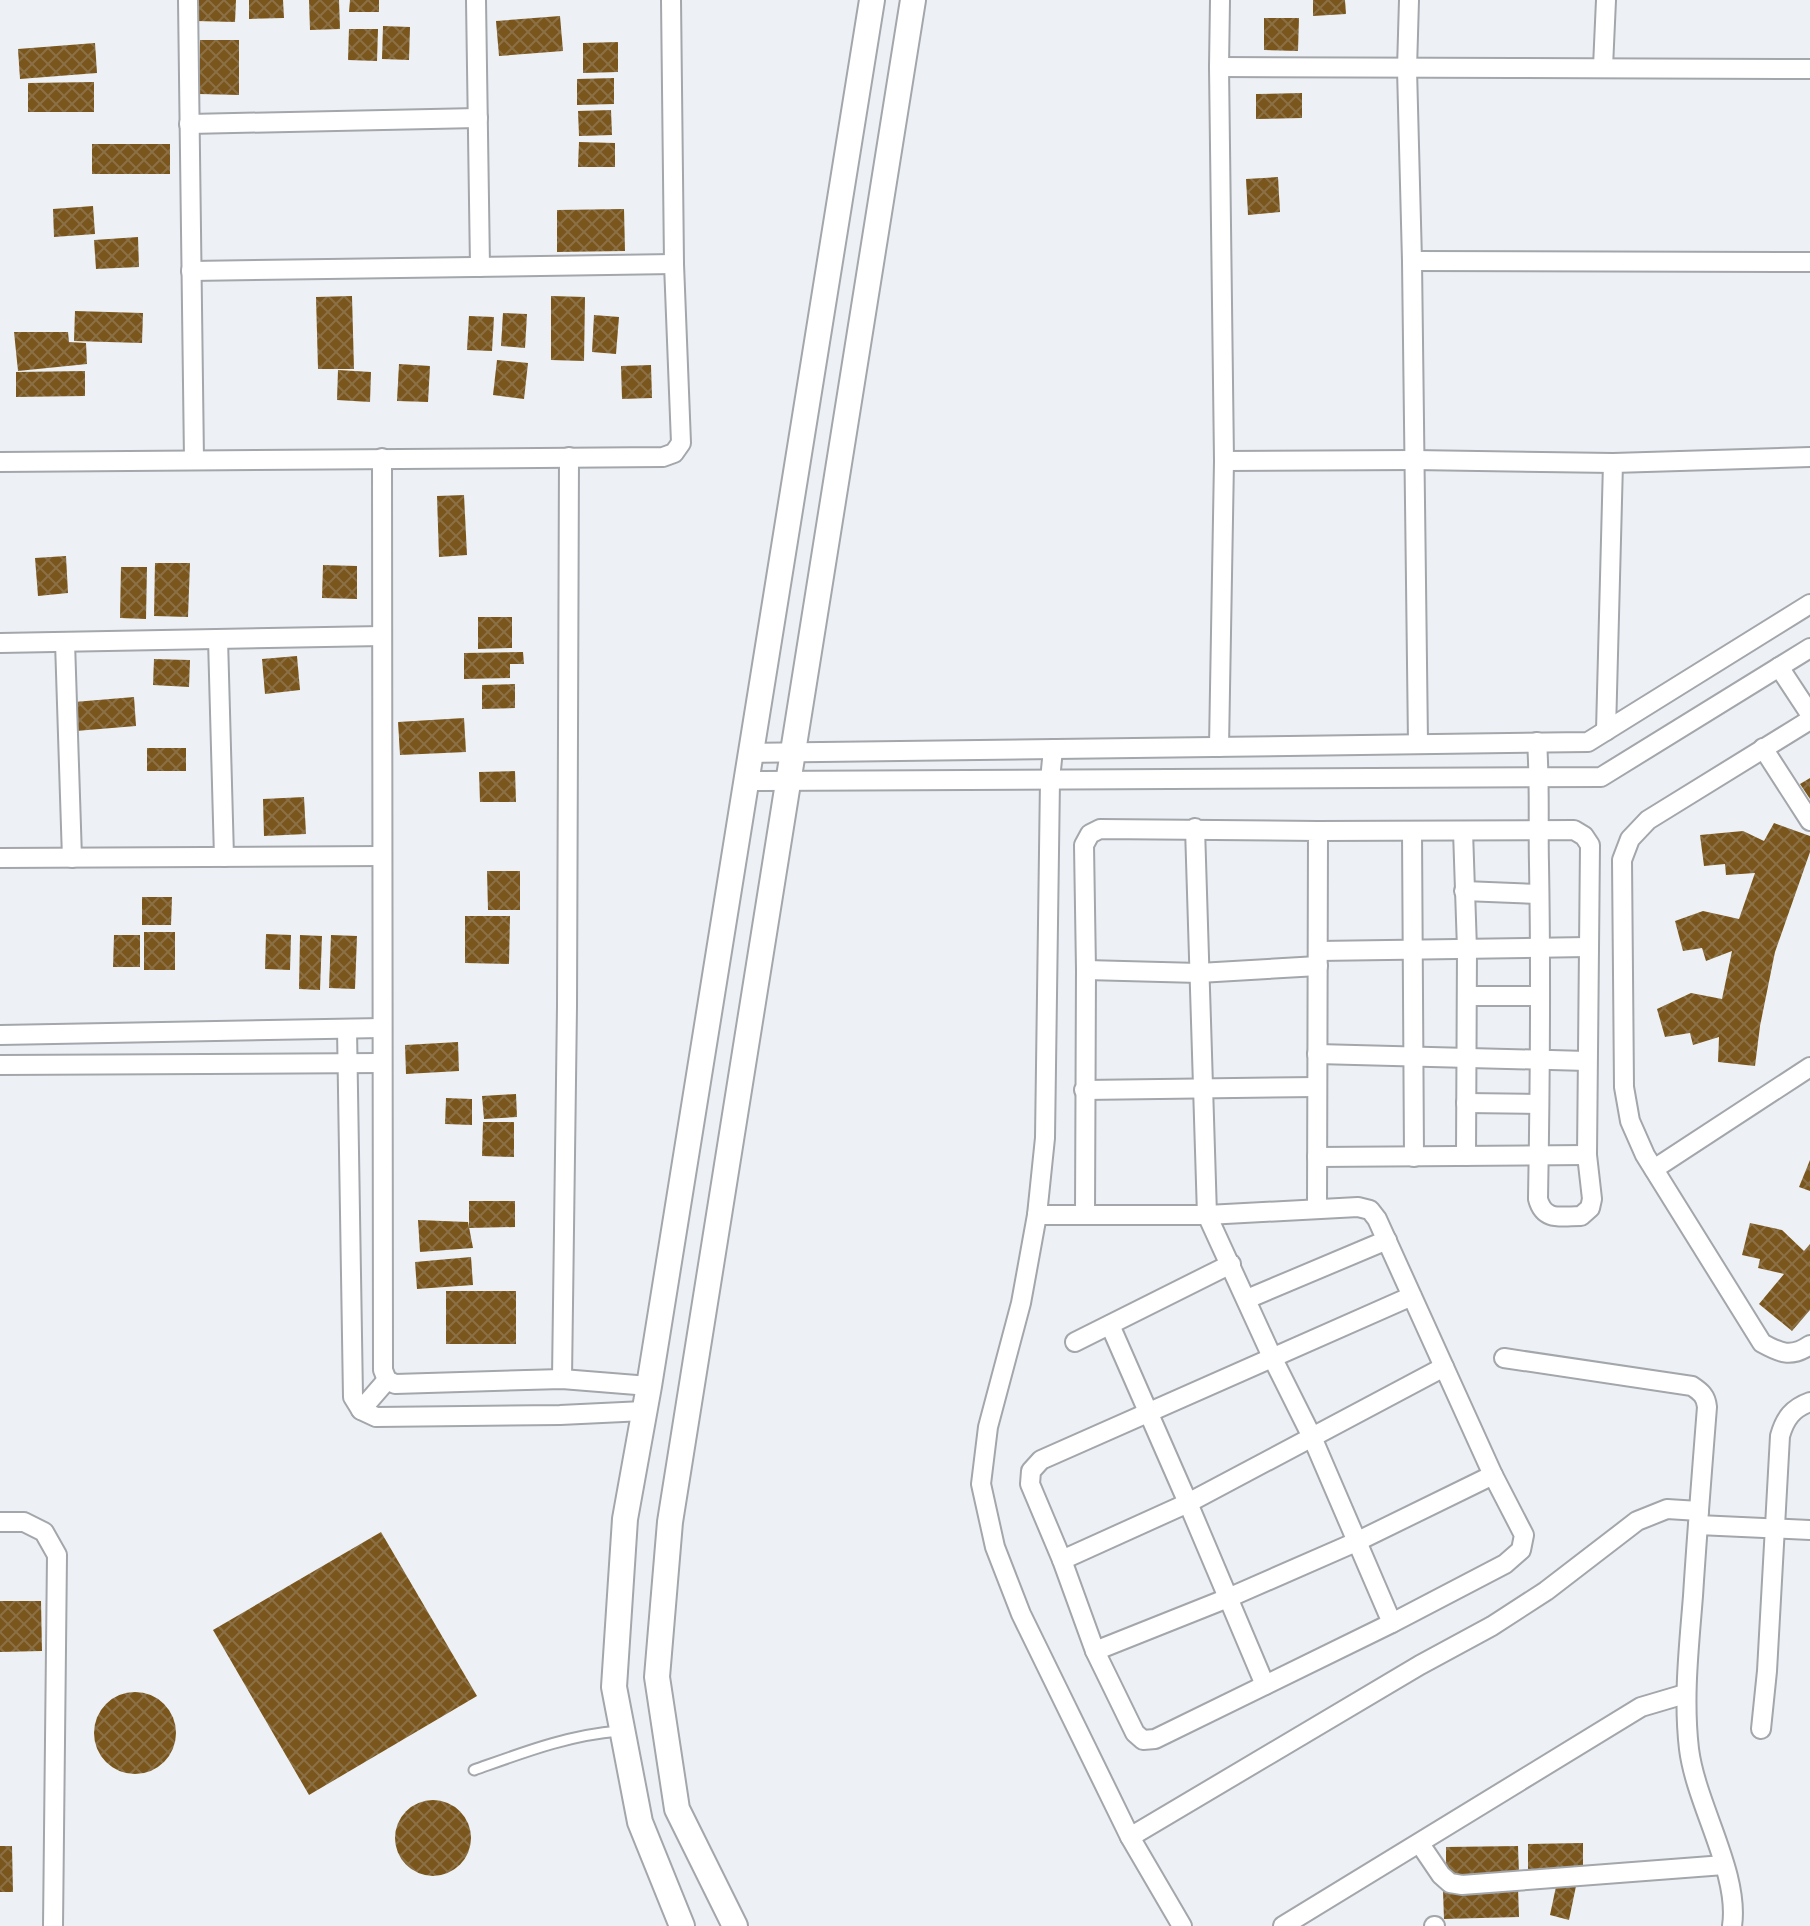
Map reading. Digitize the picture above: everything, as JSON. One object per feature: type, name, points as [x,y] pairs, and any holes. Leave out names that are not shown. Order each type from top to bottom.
[{"type":"street","points":[[188,0],[194,460]]},
{"type":"street","points":[[476,0],[480,267]]},
{"type":"street","points":[[0,462],[663,457],[674,453],[681,443],[674,264],[671,0]]},
{"type":"street","points":[[682,1926],[640,1822],[614,1687],[625,1519],[872,0]]},
{"type":"street","points":[[735,1926],[677,1809],[657,1677],[670,1522],[913,0]]},
{"type":"street","points":[[1219,747],[1224,461],[1220,0]]},
{"type":"street","points":[[1409,0],[1407,69],[1418,743]]},
{"type":"street","points":[[1603,67],[1606,0]]},
{"type":"street","points":[[1219,67],[1810,69]]},
{"type":"street","points":[[189,124],[478,118]]},
{"type":"street","points":[[1412,261],[1810,262]]},
{"type":"street","points":[[191,271],[674,264]]},
{"type":"street","points":[[562,1379],[569,457]]},
{"type":"street","points":[[1224,461],[1613,463],[1810,457]]},
{"type":"street","points":[[382,458],[383,1370],[387,1380],[395,1384],[562,1379],[649,1386]]},
{"type":"street","points":[[1606,731],[1613,463]]},
{"type":"street","points":[[750,753],[1588,742],[1810,604]]},
{"type":"street","points":[[0,643],[382,636]]},
{"type":"street","points":[[218,639],[224,857]]},
{"type":"street","points":[[65,642],[72,858]]},
{"type":"street","points":[[745,781],[1601,777],[1810,648]]},
{"type":"street","points":[[1779,667],[1810,717],[1648,820],[1630,839],[1622,860],[1624,1087],[1630,1121],[1645,1155],[1762,1343],[1780,1353],[1803,1350],[1810,1345]]},
{"type":"street","points":[[1085,1214],[1084,845],[1090,834],[1100,829],[1318,831],[1463,831],[1538,830],[1574,830],[1584,836],[1590,845],[1587,1155],[1592,1199],[1590,1208],[1581,1216],[1554,1217],[1546,1214],[1538,1199],[1540,948],[1538,830],[1539,778],[1537,742]]},
{"type":"street","points":[[1763,748],[1810,821]]},
{"type":"street","points":[[1053,749],[1045,1138],[1037,1215],[1021,1303],[988,1427],[981,1484],[995,1547],[1021,1614],[1130,1837],[1182,1926]]},
{"type":"street","points":[[1195,828],[1207,1215],[1312,1437],[1392,1623]]},
{"type":"street","points":[[1317,1209],[1318,831]]},
{"type":"street","points":[[1412,831],[1414,1157]]},
{"type":"street","points":[[1463,831],[1467,949],[1466,1156]]},
{"type":"street","points":[[0,858],[382,856]]},
{"type":"street","points":[[1464,891],[1539,894]]},
{"type":"street","points":[[1086,970],[1199,973],[1412,949],[1588,947]]},
{"type":"street","points":[[1467,996],[1540,996]]},
{"type":"street","points":[[0,1035],[382,1028]]},
{"type":"street","points":[[347,1029],[353,1397],[361,1410],[376,1417],[644,1411]]},
{"type":"street","points":[[1317,1054],[1587,1061]]},
{"type":"street","points":[[0,1065],[382,1063]]},
{"type":"street","points":[[1654,1169],[1810,1067]]},
{"type":"street","points":[[1084,1090],[1317,1087]]},
{"type":"street","points":[[1466,1103],[1539,1104]]},
{"type":"street","points":[[1317,1157],[1587,1155]]},
{"type":"street","points":[[1037,1215],[1207,1215],[1358,1207],[1370,1210],[1387,1240],[1493,1475],[1524,1535],[1521,1550],[1505,1564],[1155,1739],[1143,1740],[1135,1733],[1095,1651],[1030,1484],[1031,1471],[1041,1460],[1412,1296]]},
{"type":"street","points":[[1247,1299],[1387,1240]]},
{"type":"street","points":[[1075,1342],[1231,1264]]},
{"type":"street","points":[[1110,1325],[1265,1685]]},
{"type":"street","points":[[1504,1358],[1692,1386],[1701,1391],[1706,1399],[1685,1694],[1689,1751],[1699,1794],[1724,1865],[1733,1915],[1732,1926]]},
{"type":"street","points":[[1062,1560],[1188,1503],[1444,1367]]},
{"type":"street","points":[[361,1410],[387,1380]]},
{"type":"street","points":[[1761,1729],[1780,1436],[1790,1413],[1810,1402]]},
{"type":"street","points":[[1095,1651],[1356,1542],[1493,1475]]},
{"type":"street","points":[[1130,1837],[1420,1665],[1492,1626],[1546,1591],[1637,1521],[1667,1509],[1698,1518],[1810,1530]]},
{"type":"street","points":[[0,1522],[24,1522],[44,1532],[57,1555],[53,1926]]},
{"type":"street","points":[[1283,1926],[1641,1707],[1685,1694]]},
{"type":"street","points":[[1420,1844],[1441,1875],[1450,1883],[1462,1885],[1724,1865]]},
{"type":"lane","points":[[474,1770],[551,1743],[595,1733],[623,1731]]},
{"type":"building","points":[[195,0],[236,0],[235,22],[195,21]]},
{"type":"building","points":[[249,0],[283,0],[284,18],[249,19]]},
{"type":"building","points":[[309,0],[339,0],[340,29],[310,30]]},
{"type":"building","points":[[350,0],[379,0],[379,12],[349,12]]},
{"type":"building","points":[[1313,0],[1345,0],[1346,14],[1313,16]]},
{"type":"building","points":[[560,16],[563,51],[499,56],[496,21]]},
{"type":"building","points":[[1264,18],[1299,18],[1298,51],[1264,50]]},
{"type":"building","points":[[383,26],[410,27],[409,60],[382,59]]},
{"type":"building","points":[[349,29],[378,29],[377,61],[348,60]]},
{"type":"building","points":[[200,40],[239,40],[239,95],[199,94]]},
{"type":"building","points":[[618,42],[618,72],[583,73],[583,43]]},
{"type":"building","points":[[95,43],[97,73],[20,79],[18,49]]},
{"type":"building","points":[[614,78],[614,104],[577,105],[577,79]]},
{"type":"building","points":[[94,82],[94,112],[28,112],[28,83]]},
{"type":"building","points":[[1302,93],[1302,118],[1256,119],[1256,94]]},
{"type":"building","points":[[611,110],[612,135],[579,136],[578,111]]},
{"type":"building","points":[[579,142],[615,143],[615,167],[578,167]]},
{"type":"building","points":[[92,144],[170,144],[170,174],[92,174]]},
{"type":"building","points":[[1278,177],[1280,212],[1248,215],[1246,179]]},
{"type":"building","points":[[93,206],[95,234],[54,237],[53,209]]},
{"type":"building","points":[[624,209],[625,251],[557,252],[557,210]]},
{"type":"building","points":[[138,237],[139,267],[96,269],[94,240]]},
{"type":"building","points":[[352,296],[354,369],[318,369],[316,297]]},
{"type":"building","points":[[551,296],[585,297],[584,361],[551,360]]},
{"type":"building","points":[[75,311],[143,313],[142,343],[74,341]]},
{"type":"building","points":[[503,313],[527,314],[525,348],[501,346]]},
{"type":"building","points":[[594,315],[619,317],[616,354],[592,352]]},
{"type":"building","points":[[469,316],[494,317],[492,351],[467,350]]},
{"type":"building","points":[[14,332],[68,332],[69,342],[86,343],[87,364],[18,371]]},
{"type":"building","points":[[497,360],[528,363],[524,399],[493,395]]},
{"type":"building","points":[[399,364],[430,366],[428,402],[397,401]]},
{"type":"building","points":[[651,365],[652,398],[622,399],[621,366]]},
{"type":"building","points":[[338,370],[371,372],[370,402],[337,400]]},
{"type":"building","points":[[85,371],[85,396],[16,397],[16,372]]},
{"type":"building","points":[[464,495],[467,555],[439,557],[437,496]]},
{"type":"building","points":[[66,556],[68,593],[38,596],[35,558]]},
{"type":"building","points":[[155,563],[190,563],[188,617],[154,616]]},
{"type":"building","points":[[323,565],[357,566],[357,599],[322,598]]},
{"type":"building","points":[[121,567],[147,567],[146,619],[120,618]]},
{"type":"building","points":[[478,617],[512,617],[512,648],[478,649]]},
{"type":"building","points":[[523,652],[524,664],[510,664],[510,678],[464,679],[464,653]]},
{"type":"building","points":[[297,656],[300,690],[265,694],[262,659]]},
{"type":"building","points":[[154,659],[190,660],[189,687],[153,685]]},
{"type":"building","points":[[515,684],[515,708],[482,709],[482,685]]},
{"type":"building","points":[[134,697],[136,726],[76,731],[74,702]]},
{"type":"building","points":[[464,718],[466,752],[400,755],[398,722]]},
{"type":"building","points":[[147,748],[186,748],[186,771],[147,771]]},
{"type":"building","points":[[515,771],[516,802],[480,802],[479,772]]},
{"type":"building","points":[[1810,778],[1810,799],[1800,784]]},
{"type":"building","points":[[304,797],[306,834],[264,836],[263,799]]},
{"type":"building","points":[[1774,823],[1810,836],[1810,852],[1775,952],[1755,1066],[1718,1062],[1719,1037],[1693,1045],[1690,1033],[1665,1037],[1657,1009],[1691,993],[1722,999],[1732,951],[1706,961],[1702,948],[1683,951],[1675,921],[1703,911],[1739,919],[1755,873],[1726,875],[1725,864],[1704,866],[1700,835],[1743,831],[1764,841]]},
{"type":"building","points":[[487,871],[520,871],[520,910],[488,910]]},
{"type":"building","points":[[142,897],[172,897],[171,925],[142,925]]},
{"type":"building","points":[[465,916],[510,916],[509,964],[465,963]]},
{"type":"building","points":[[144,932],[175,932],[175,970],[144,970]]},
{"type":"building","points":[[266,934],[291,935],[290,970],[265,969]]},
{"type":"building","points":[[114,935],[140,935],[140,967],[113,967]]},
{"type":"building","points":[[300,935],[322,936],[320,990],[299,989]]},
{"type":"building","points":[[331,935],[357,936],[355,989],[329,988]]},
{"type":"building","points":[[458,1042],[459,1071],[406,1074],[405,1045]]},
{"type":"building","points":[[516,1094],[517,1117],[484,1119],[482,1096]]},
{"type":"building","points":[[446,1098],[472,1099],[472,1125],[445,1124]]},
{"type":"building","points":[[483,1122],[514,1122],[514,1157],[482,1156]]},
{"type":"building","points":[[1810,1160],[1810,1191],[1799,1187]]},
{"type":"building","points":[[469,1201],[515,1201],[515,1227],[469,1228]]},
{"type":"building","points":[[418,1220],[468,1222],[473,1248],[420,1252]]},
{"type":"building","points":[[1750,1223],[1782,1230],[1804,1251],[1810,1244],[1810,1310],[1792,1331],[1759,1304],[1784,1274],[1758,1268],[1760,1259],[1742,1255]]},
{"type":"building","points":[[471,1257],[473,1285],[417,1289],[415,1262]]},
{"type":"building","points":[[446,1291],[516,1291],[516,1344],[446,1344]]},
{"type":"building","points":[[381,1532],[477,1696],[309,1795],[213,1630]]},
{"type":"building","points":[[0,1601],[41,1601],[42,1651],[0,1652]]},
{"type":"building","points":[[135,1692],[164,1704],[176,1733],[164,1762],[135,1774],[106,1762],[94,1733],[106,1704]]},
{"type":"building","points":[[433,1800],[448,1803],[460,1811],[468,1823],[471,1838],[468,1853],[460,1865],[448,1873],[433,1876],[418,1873],[406,1865],[398,1853],[395,1838],[398,1823],[406,1811],[418,1803]]},
{"type":"building","points":[[1583,1843],[1583,1872],[1528,1873],[1528,1844]]},
{"type":"building","points":[[0,1846],[12,1846],[13,1892],[0,1892]]},
{"type":"building","points":[[1518,1846],[1519,1874],[1446,1875],[1446,1847]]},
{"type":"building","points":[[1557,1882],[1576,1886],[1569,1920],[1550,1915]]},
{"type":"building","points":[[1518,1888],[1519,1917],[1444,1919],[1443,1891]]}]
